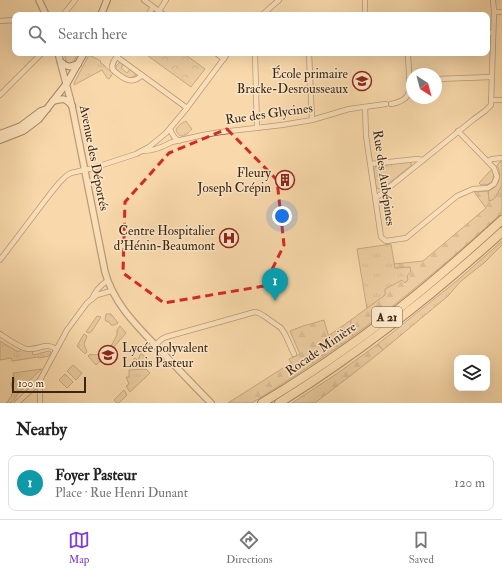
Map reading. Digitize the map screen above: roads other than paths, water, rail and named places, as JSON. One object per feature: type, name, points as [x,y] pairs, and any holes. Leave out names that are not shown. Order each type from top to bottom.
[{"type":"highway","name":"Rocade Minière","points":[[262,403],[302,378],[382,321],[467,252],[502,220]]},
{"type":"highway","name":"Rocade Minière","points":[[279,403],[391,326],[446,282],[502,232]]},
{"type":"main road","points":[[102,12],[107,0]]},
{"type":"main road","points":[[0,140],[17,134],[32,125],[44,115],[67,83],[82,56]]},
{"type":"main road","points":[[61,62],[64,66],[68,67],[78,64]]},
{"type":"main road","points":[[53,101],[65,99],[72,106]]},
{"type":"main road","points":[[0,134],[20,126],[47,109]]},
{"type":"street","points":[[39,0],[45,12]]},
{"type":"street","points":[[66,12],[75,0]]},
{"type":"street","points":[[144,0],[159,11],[166,0]]},
{"type":"street","points":[[265,12],[279,0]]},
{"type":"street","points":[[365,0],[365,12]]},
{"type":"street","points":[[376,198],[458,131],[485,111],[490,104],[494,12],[493,0]]},
{"type":"street","points":[[150,12],[153,7]]},
{"type":"street","points":[[494,12],[502,12]]},
{"type":"street","points":[[0,21],[12,20]]},
{"type":"street","points":[[0,95],[39,56]]},
{"type":"street","name":"Avenue des Déportés","points":[[59,56],[67,83],[107,280],[111,291],[130,318],[211,403]]},
{"type":"street","points":[[117,56],[111,68],[115,72],[129,81],[139,78],[142,75]]},
{"type":"street","points":[[119,56],[142,75],[187,108]]},
{"type":"street","points":[[161,138],[187,108],[224,58],[221,56]]},
{"type":"street","points":[[255,56],[257,128]]},
{"type":"street","points":[[309,56],[312,120]]},
{"type":"street","points":[[408,56],[409,68]]},
{"type":"street","points":[[442,78],[492,77]]},
{"type":"street","name":"Rue des Glycines","points":[[0,260],[59,183],[70,173],[85,170],[136,154],[161,138],[165,141],[172,142],[221,132],[282,126],[312,120],[349,109],[397,102],[406,96]]},
{"type":"street","points":[[491,100],[502,100]]},
{"type":"street","name":"Rue des Aubépines","points":[[365,107],[366,136],[381,237],[386,241],[403,239],[410,236],[457,196],[472,190],[488,188],[494,184],[497,177],[496,172],[488,161]]},
{"type":"street","points":[[170,129],[172,135],[179,141]]},
{"type":"street","points":[[458,131],[488,161],[502,158]]},
{"type":"street","name":"Rue des Glycines","points":[[142,151],[148,151],[168,145],[172,142]]},
{"type":"street","points":[[371,164],[417,159],[423,160]]},
{"type":"street","points":[[92,298],[94,293],[107,280]]},
{"type":"street","points":[[17,403],[40,380],[71,324],[87,303],[101,293],[111,291]]},
{"type":"street","points":[[155,345],[166,337],[255,312],[264,316],[281,328],[294,354]]},
{"type":"street","points":[[0,334],[27,349],[48,346],[56,349]]},
{"type":"street","points":[[40,380],[40,403]]},
{"type":"place","name":"École primaire Bracke-Desrousseaux","points":[[362,81]]},
{"type":"place","name":"Fleury Joseph Crépin","points":[[285,180]]},
{"type":"place","name":"Centre Hospitalier d'Hénin-Beaumont","points":[[229,238]]},
{"type":"place","name":"Foyer Pasteur","points":[[275,301]]},
{"type":"place","name":"Lycée polyvalent Louis Pasteur","points":[[108,355]]}]
